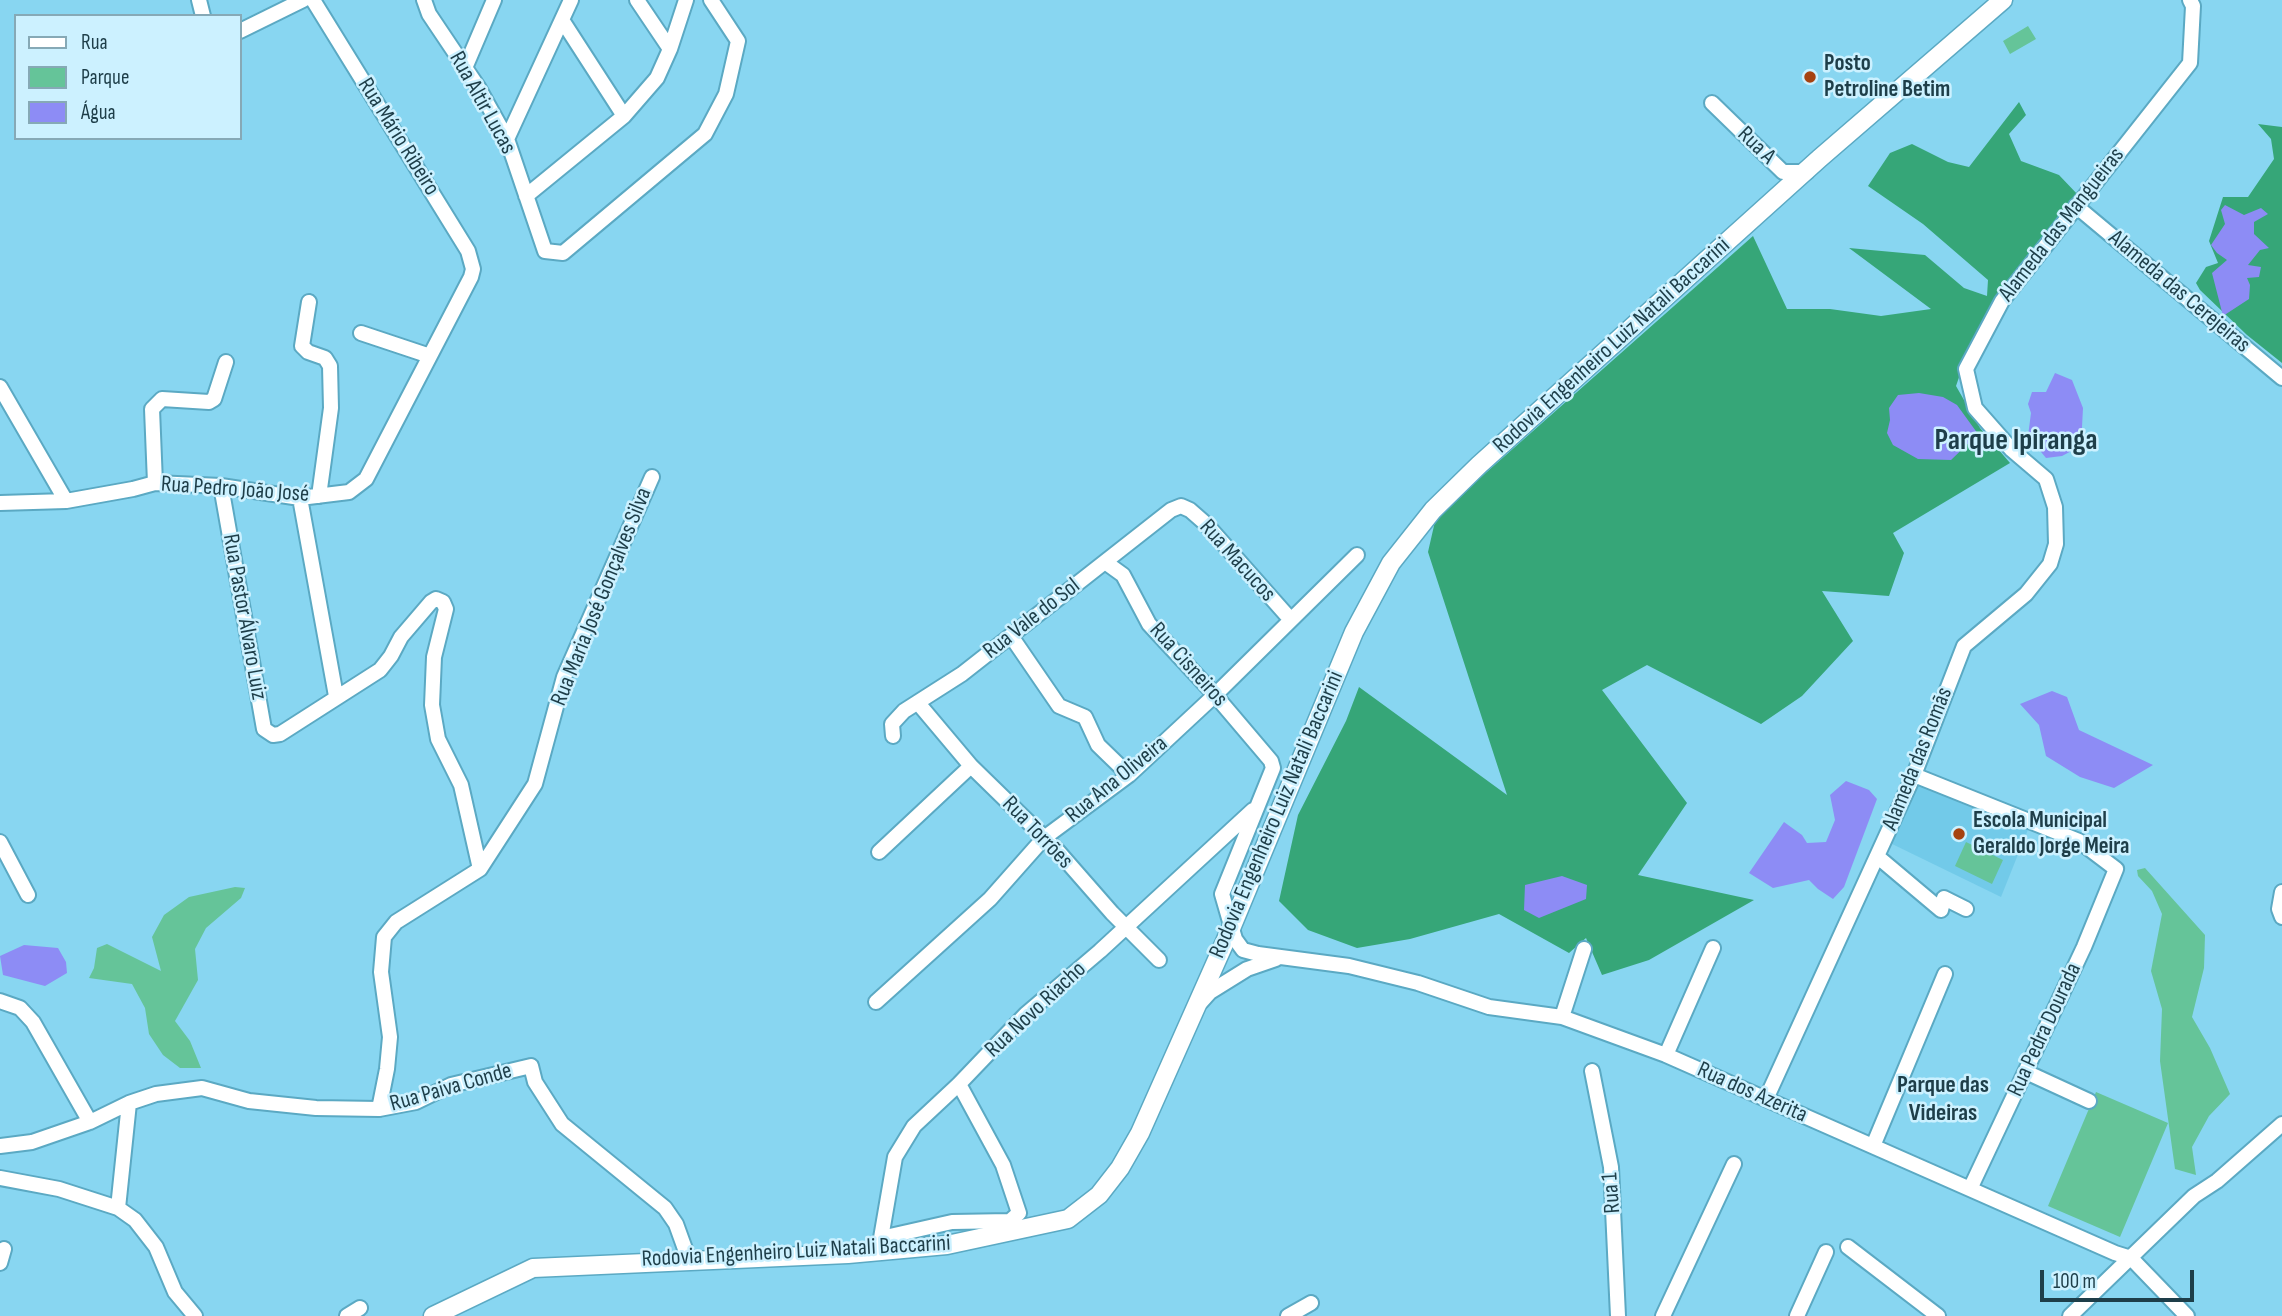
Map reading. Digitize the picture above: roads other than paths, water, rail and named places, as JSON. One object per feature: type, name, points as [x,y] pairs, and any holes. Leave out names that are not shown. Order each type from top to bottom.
[{"type":"main road","name":"Rodovia Engenheiro Luiz Natali Baccarini","points":[[433,1316],[533,1268],[689,1260],[879,1245],[947,1245],[1068,1219],[1099,1195],[1120,1168],[1140,1133],[1232,926],[1354,632],[1391,563],[1433,510],[1479,465],[2003,0]]},
{"type":"street","points":[[242,31],[303,0]]},
{"type":"street","name":"Rua Mário Ribeiro","points":[[313,0],[468,251],[473,270],[471,277]]},
{"type":"street","name":"Rua Altir Lucas","points":[[424,0],[429,14],[478,87],[507,139],[545,251],[563,253],[705,134],[726,94],[738,40],[711,0]]},
{"type":"street","points":[[465,68],[494,0]]},
{"type":"street","points":[[507,139],[571,0]]},
{"type":"street","points":[[637,0],[670,49]]},
{"type":"street","points":[[526,196],[624,116],[657,78],[686,0]]},
{"type":"street","name":"Alameda das Mangueiras","points":[[2012,450],[1975,408],[1966,369],[2002,301],[2190,63],[2193,6],[2190,0]]},
{"type":"street","points":[[562,20],[624,116]]},
{"type":"street","name":"Rua A","points":[[1712,103],[1783,172],[1807,172]]},
{"type":"street","name":"Alameda das Cerejeiras","points":[[2076,206],[2282,378]]},
{"type":"street","name":"Rua Pedro João José","points":[[0,503],[66,501],[155,483],[221,486],[300,498],[349,492],[366,480],[471,277]]},
{"type":"street","points":[[309,302],[302,346],[308,352],[325,358],[330,366],[331,408],[319,496]]},
{"type":"street","points":[[360,333],[430,356]]},
{"type":"street","points":[[155,483],[152,409],[162,399],[209,402],[214,399],[226,362]]},
{"type":"street","points":[[0,387],[66,501]]},
{"type":"street","name":"Alameda das Romãs","points":[[1766,1099],[1914,775],[1964,646],[2026,594],[2050,564],[2056,544],[2055,507],[2046,479],[2012,450]]},
{"type":"street","name":"Rua Maria José Gonçalves Silva","points":[[379,1109],[390,1037],[381,972],[384,937],[396,922],[480,869],[535,784],[564,677],[652,477]]},
{"type":"street","name":"Rua Pastor Álvaro Luiz","points":[[221,486],[264,729],[273,735],[280,734],[336,696]]},
{"type":"street","points":[[300,498],[336,696],[380,670],[401,638],[431,602],[436,599],[443,602],[446,609],[434,657],[432,705],[438,739],[461,785],[480,869]]},
{"type":"street","name":"Rua Vale do Sol","points":[[893,736],[892,724],[904,711],[962,674],[1171,510],[1181,506]]},
{"type":"street","name":"Rua Macucos","points":[[1181,506],[1206,524],[1291,620]]},
{"type":"street","name":"Rua Ana Oliveira","points":[[876,1002],[990,899],[1044,838],[1129,775],[1215,695],[1357,555]]},
{"type":"street","name":"Rua Cisneiros","points":[[1105,562],[1124,575],[1149,624],[1272,761],[1273,768],[1257,806]]},
{"type":"street","points":[[1011,636],[1059,706],[1085,717],[1098,746],[1129,775]]},
{"type":"street","name":"Rua Torrões","points":[[918,703],[971,765],[1159,960]]},
{"type":"street","points":[[879,852],[971,765]]},
{"type":"street","name":"Rua Pedra Dourada","points":[[1914,775],[2080,841],[2116,869],[2084,947],[1970,1189]]},
{"type":"street","points":[[1232,926],[1222,894],[1257,806]]},
{"type":"street","name":"Rua Novo Riacho","points":[[879,1245],[895,1157],[914,1126],[959,1084],[1026,1014],[1126,927],[1257,806]]},
{"type":"street","points":[[0,842],[28,895]]},
{"type":"street","points":[[1878,857],[1941,910],[1944,898],[1966,909]]},
{"type":"street","points":[[2282,892],[2278,909],[2282,917]]},
{"type":"street","name":"Rua dos Azerita","points":[[1232,926],[1235,939],[1243,950],[1349,966],[1418,983],[1489,1007],[1562,1017],[1666,1055],[2131,1258],[2187,1316]]},
{"type":"street","points":[[1666,1055],[1713,948]]},
{"type":"street","points":[[1562,1017],[1584,949]]},
{"type":"street","points":[[1196,1008],[1210,992],[1247,969],[1281,957]]},
{"type":"street","points":[[1873,1146],[1945,974]]},
{"type":"street","points":[[0,1001],[20,1008],[33,1022],[90,1122]]},
{"type":"street","name":"Rua Paiva Conde","points":[[0,1146],[32,1142],[90,1122],[129,1103],[156,1094],[202,1088],[249,1101],[316,1108],[379,1109],[416,1102],[451,1084],[531,1066],[535,1082],[562,1124],[665,1208],[676,1224],[689,1260]]},
{"type":"street","name":"Rua 1","points":[[1592,1071],[1611,1167],[1618,1316]]},
{"type":"street","points":[[2026,1072],[2088,1101]]},
{"type":"street","points":[[879,1245],[952,1222],[1010,1221],[1019,1213],[1003,1165],[959,1084]]},
{"type":"street","points":[[118,1208],[129,1103]]},
{"type":"street","points":[[2070,1316],[2194,1196],[2217,1181],[2282,1124]]},
{"type":"street","points":[[1663,1316],[1734,1164]]},
{"type":"street","points":[[0,1178],[59,1189],[118,1208],[135,1220],[156,1247],[175,1292],[195,1316]]},
{"type":"street","points":[[1848,1247],[1938,1316]]},
{"type":"street","points":[[1797,1316],[1826,1252]]},
{"type":"street","points":[[1288,1316],[1311,1303]]},
{"type":"street","points":[[347,1316],[360,1308]]},
{"type":"water","points":[[2225,205],[2244,215],[2261,208],[2268,214],[2254,222],[2254,234],[2269,248],[2260,250],[2248,265],[2261,267],[2259,277],[2247,278],[2250,285],[2249,299],[2223,316],[2212,273],[2227,260],[2211,245],[2225,224],[2221,210]]},
{"type":"water","points":[[2055,373],[2072,380],[2083,408],[2081,446],[2062,456],[2046,458],[2028,436],[2031,413],[2028,404],[2032,392],[2046,392]]},
{"type":"water","points":[[1919,393],[1943,397],[1957,405],[1978,434],[1951,460],[1918,459],[1893,445],[1887,433],[1889,408],[1898,395]]},
{"type":"water","points":[[2052,691],[2067,697],[2079,730],[2153,765],[2114,788],[2080,777],[2046,756],[2039,725],[2020,704]]},
{"type":"water","points":[[1846,781],[1869,790],[1877,799],[1844,887],[1833,899],[1809,880],[1773,888],[1749,873],[1784,822],[1802,835],[1807,843],[1826,842],[1835,820],[1830,795]]},
{"type":"water","points":[[1562,876],[1587,885],[1586,899],[1539,918],[1524,910],[1525,885]]},
{"type":"water","points":[[24,945],[58,948],[66,962],[67,973],[45,986],[3,975],[0,956]]},
{"type":"place","name":"Posto Petroline Betim","points":[[1810,77]]},
{"type":"place","name":"Escola Municipal Geraldo Jorge Meira","points":[[1959,834]]},
{"type":"district","name":"Parque Ipiranga","points":[[2016,441]]},
{"type":"district","name":"Parque das Videiras","points":[[1943,1100]]}]
